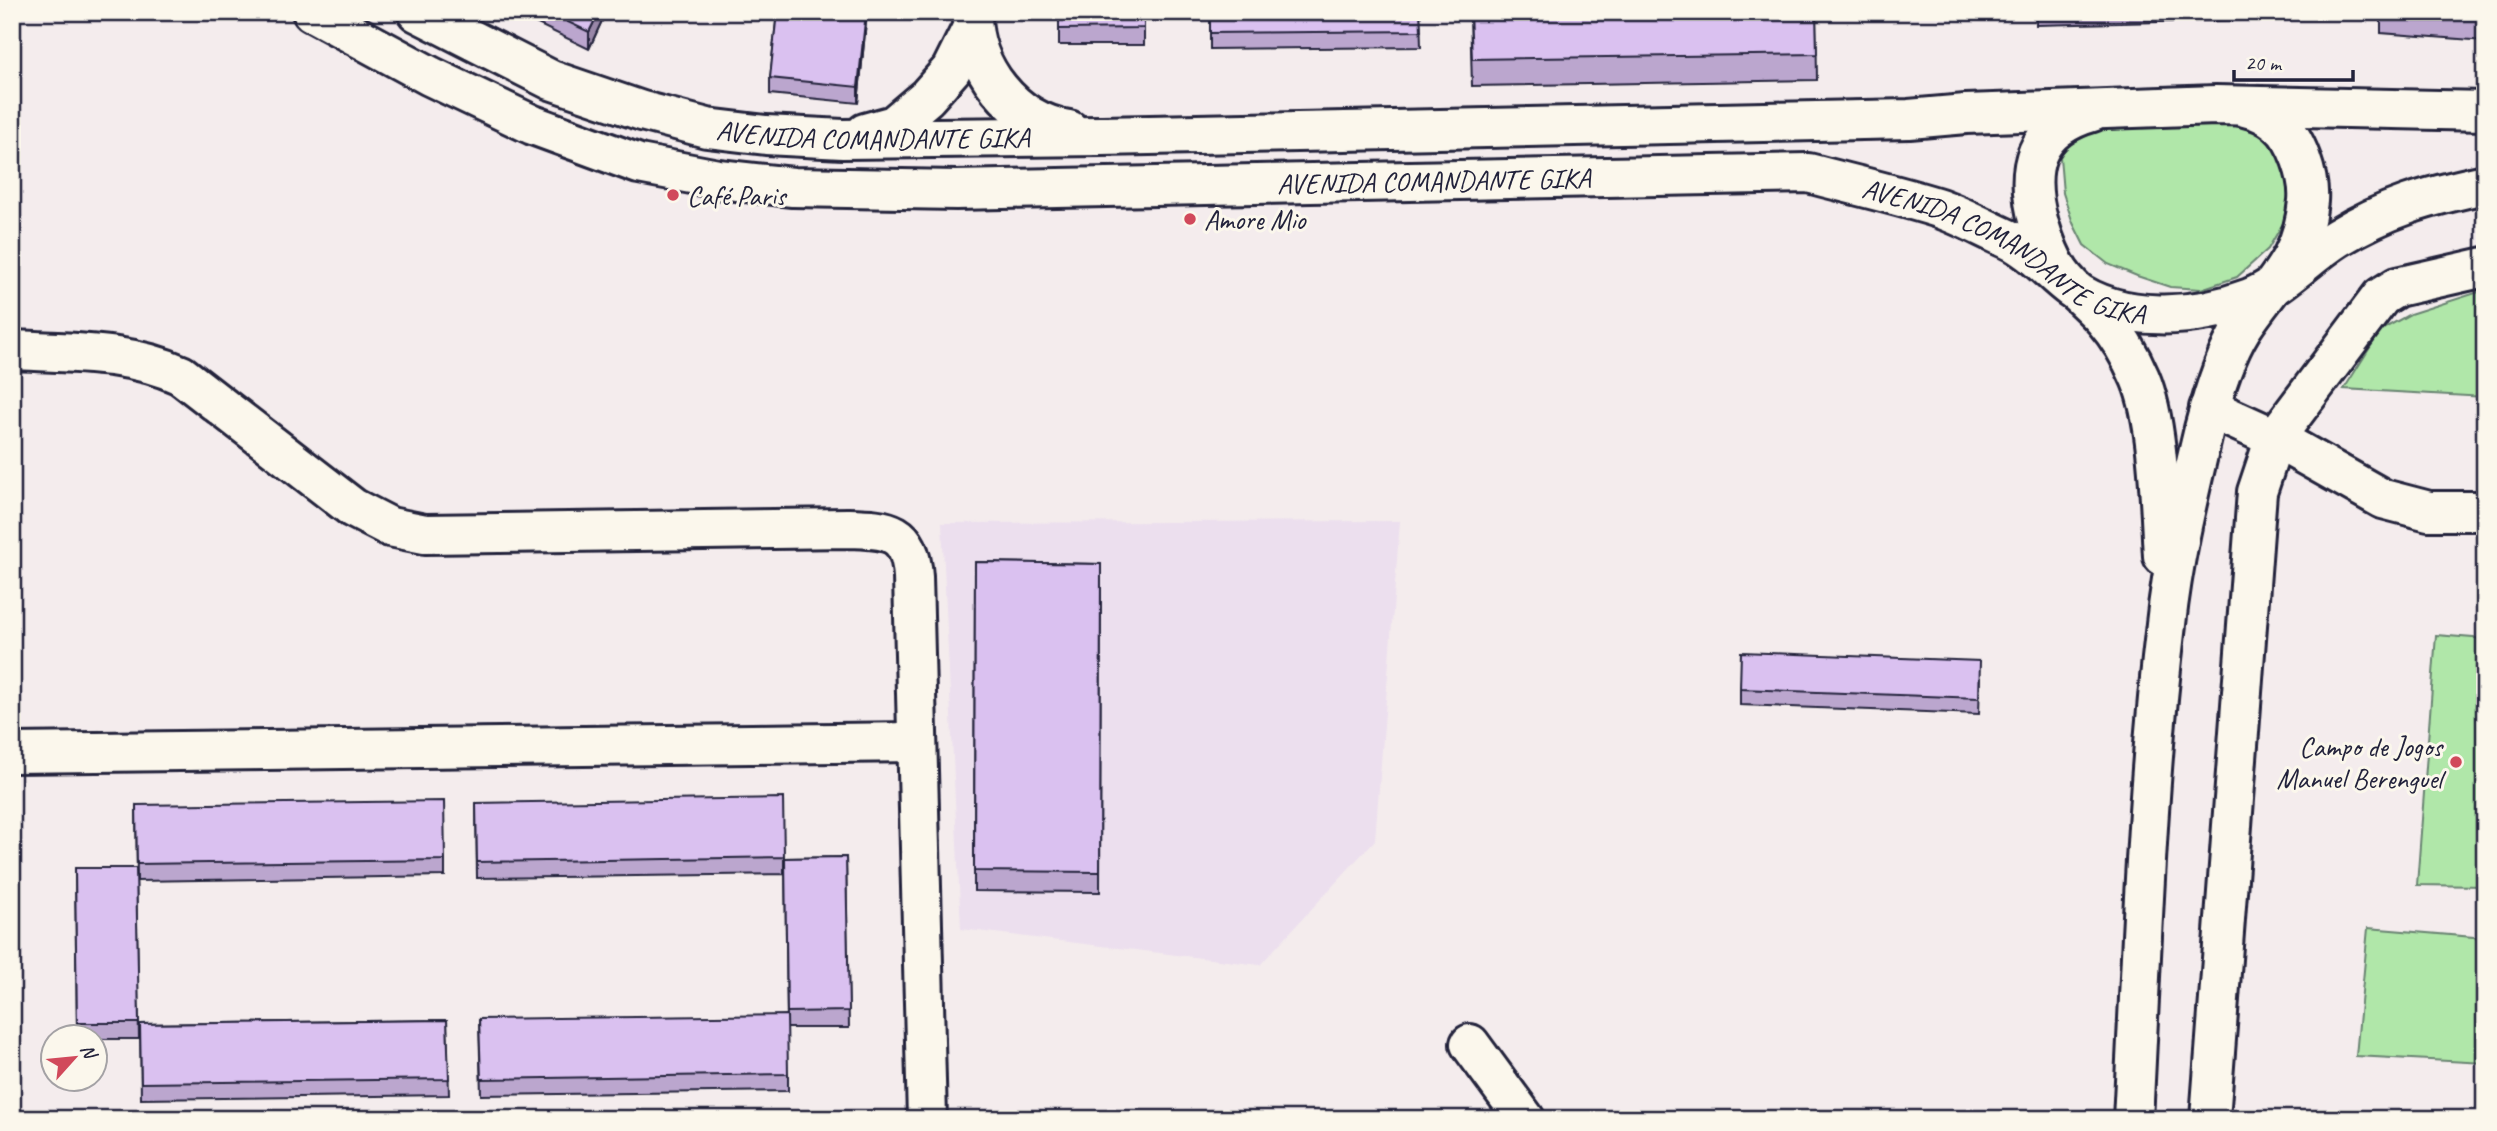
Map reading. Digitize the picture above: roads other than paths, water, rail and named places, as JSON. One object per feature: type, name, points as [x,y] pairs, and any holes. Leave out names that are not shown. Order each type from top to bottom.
[{"type":"street","name":"AVENIDA COMANDANTE GIKA","points":[[312,12],[430,76],[533,125],[639,164],[719,178],[793,187],[956,191],[1808,173],[1938,208],[2015,242],[2074,290],[2104,305],[2143,313],[2177,315],[2213,309],[2249,298],[2274,286],[2336,239],[2379,215],[2421,198],[2485,184]]},
{"type":"street","name":"AVENIDA COMANDANTE GIKA","points":[[417,12],[551,80],[642,111],[707,128],[766,135],[843,139],[1909,119],[2111,107],[2236,105],[2485,111]]},
{"type":"street","points":[[843,139],[894,125],[927,97],[951,70],[972,20]]},
{"type":"street","points":[[972,20],[988,74],[1013,105],[1051,128],[1102,136]]},
{"type":"street","points":[[2408,111],[2485,85]]},
{"type":"street","points":[[2133,1119],[2151,773],[2166,622],[2184,514],[2209,408],[2241,330],[2293,259],[2304,229],[2308,198],[2305,169],[2281,125],[2262,111],[2236,105]]},
{"type":"street","points":[[2111,107],[2066,123],[2045,140],[2033,164],[2032,190],[2045,245],[2059,271],[2126,348],[2141,380],[2152,426],[2166,622]]},
{"type":"street","points":[[2210,1119],[2257,492],[2275,438],[2381,297],[2398,287],[2485,267]]},
{"type":"street","points":[[12,350],[125,358],[158,364],[181,375],[353,508],[390,527],[425,534],[848,528],[893,533],[907,545],[912,561],[927,1119]]},
{"type":"street","points":[[2209,408],[2275,438],[2383,499],[2429,511],[2485,512]]},
{"type":"street","points":[[12,753],[915,742]]},
{"type":"street","points":[[1470,1044],[1525,1119]]},
{"type":"place","name":"Café Paris","points":[[673,195]]},
{"type":"place","name":"Amore Mio","points":[[1190,219]]},
{"type":"place","name":"Campo de Jogos Manuel Berenguel","points":[[2456,762]]}]
